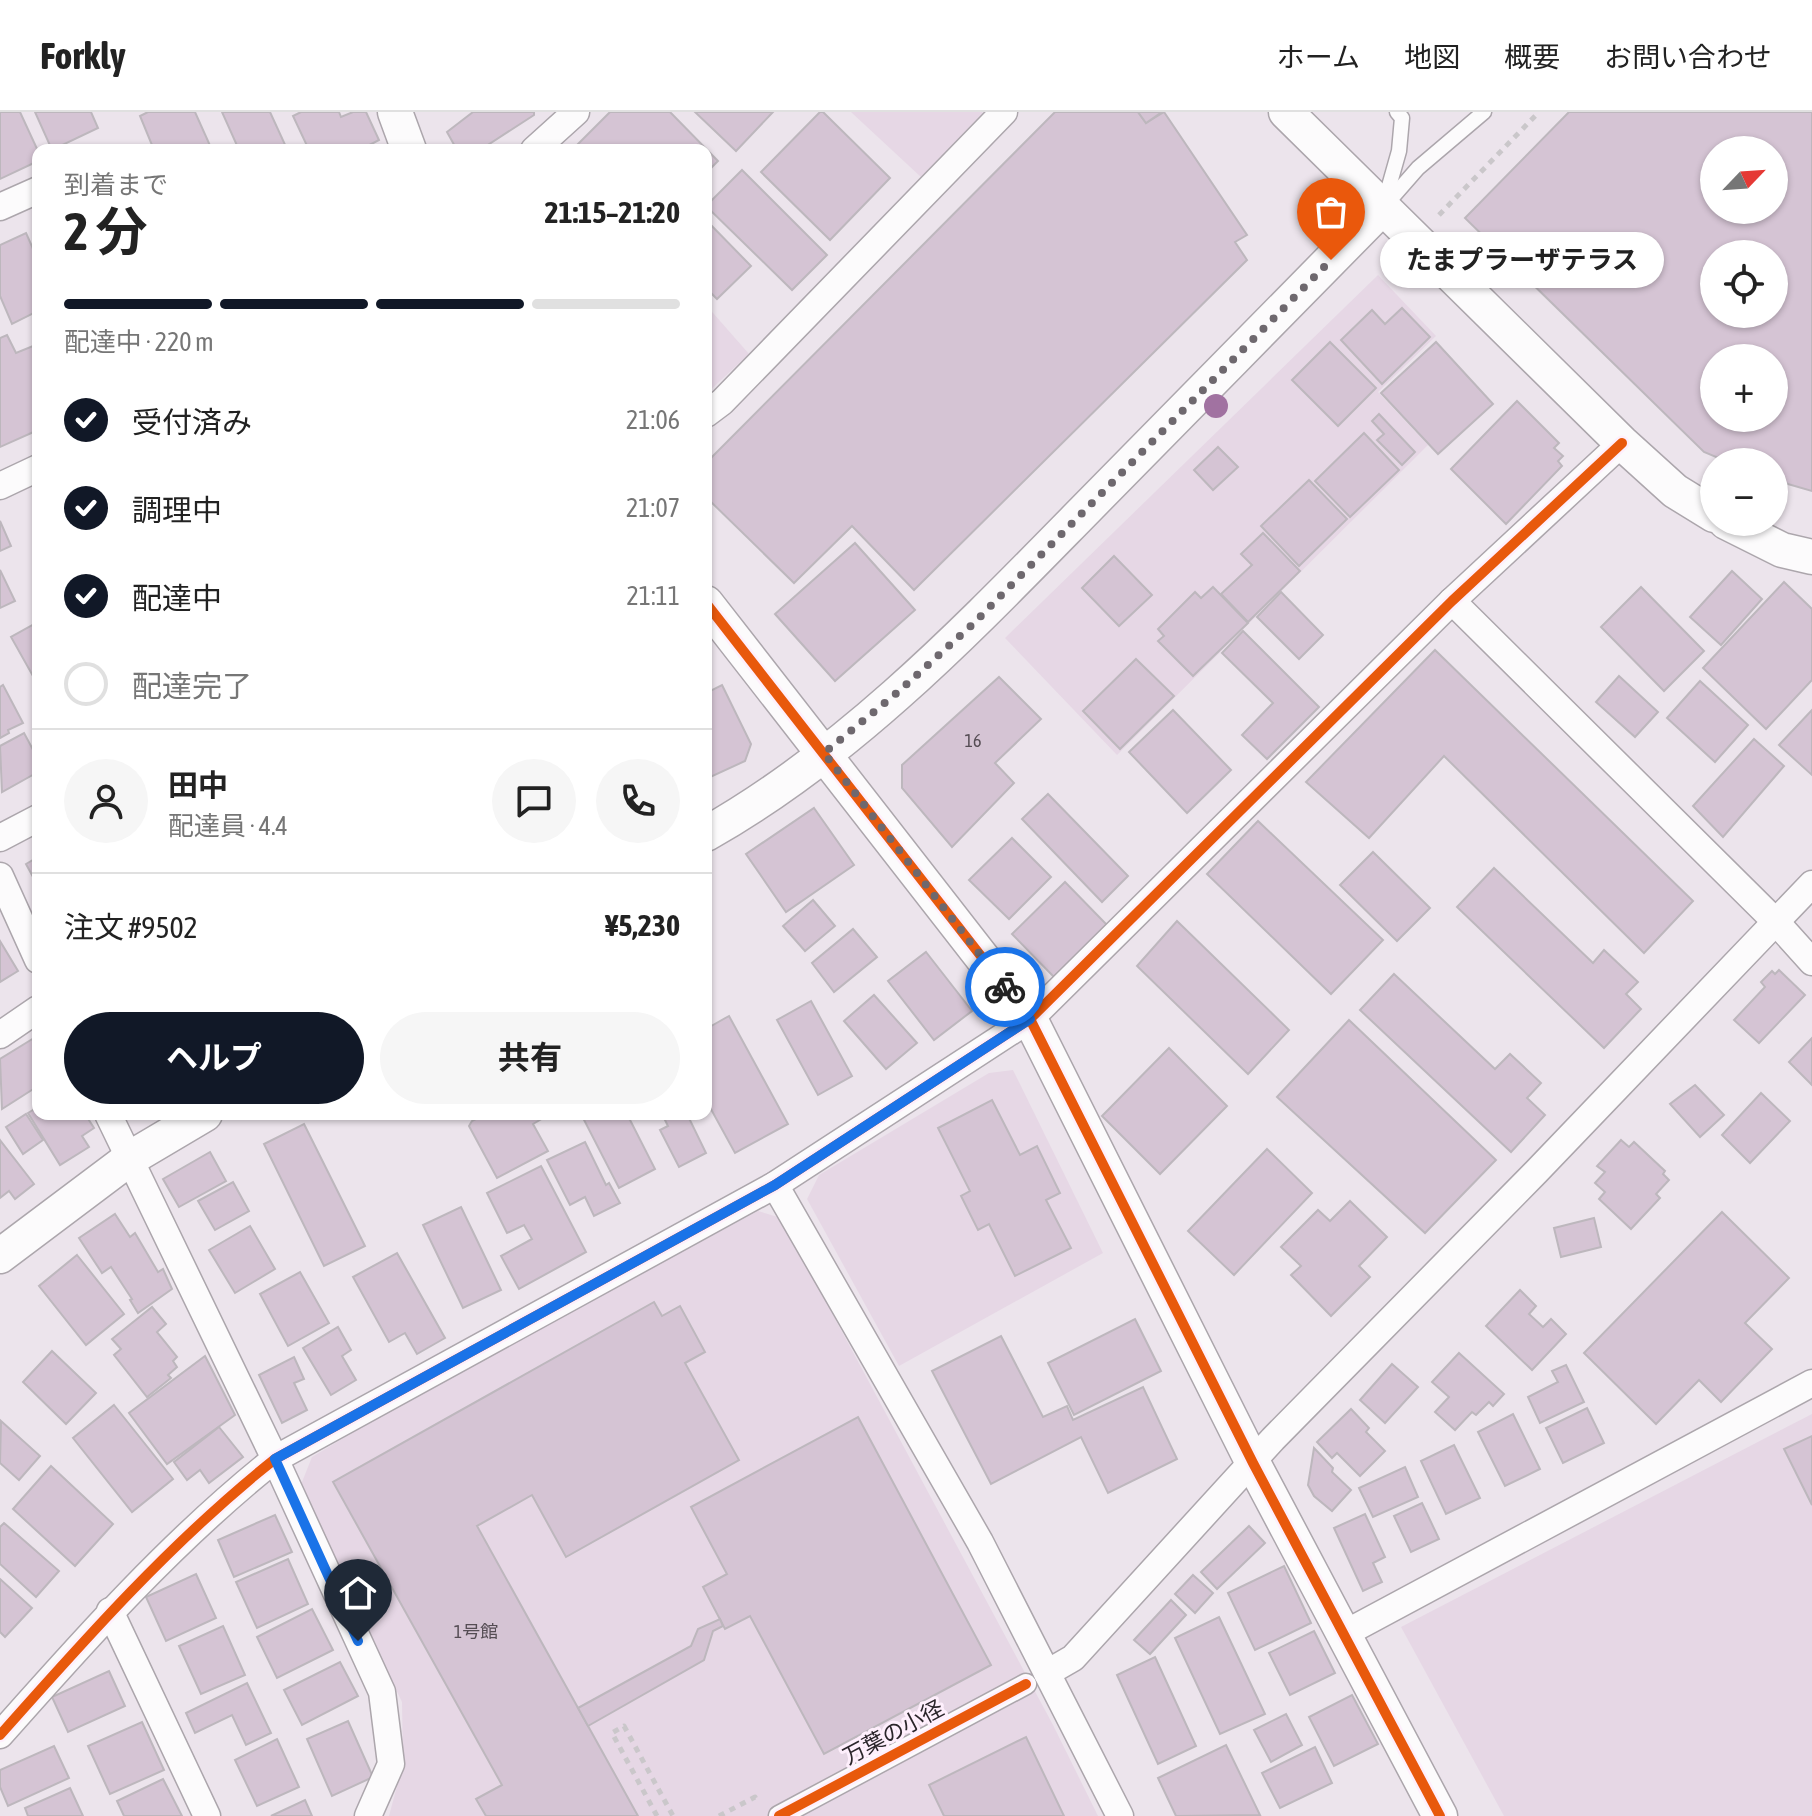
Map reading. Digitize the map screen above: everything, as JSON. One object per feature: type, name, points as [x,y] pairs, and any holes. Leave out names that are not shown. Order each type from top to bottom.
[{"type":"street","points":[[395,112],[407,144]]},
{"type":"street","points":[[541,144],[576,112]]},
{"type":"street","points":[[712,410],[1004,112]]},
{"type":"street","points":[[1286,112],[1622,443],[1675,491],[1700,506]]},
{"type":"street","points":[[0,207],[32,193]]},
{"type":"street","points":[[712,830],[824,753],[973,624],[1382,208]]},
{"type":"street","points":[[0,1735],[110,1611],[247,1481],[275,1459],[775,1185],[1030,1019],[1452,601],[1622,443]]},
{"type":"street","points":[[0,486],[32,471]]},
{"type":"street","points":[[1754,536],[1782,550],[1812,557]]},
{"type":"street","points":[[1452,601],[1776,922],[1812,962]]},
{"type":"street","points":[[712,611],[1030,1019],[1253,1463],[1440,1816]]},
{"type":"street","points":[[0,838],[32,821]]},
{"type":"street","points":[[0,876],[32,947]]},
{"type":"street","points":[[1037,1678],[1073,1658],[1253,1463],[1812,884]]},
{"type":"street","points":[[0,1035],[32,1013]]},
{"type":"street","points":[[111,1120],[275,1459],[382,1692],[391,1764],[368,1816]]},
{"type":"street","points":[[0,1256],[129,1159],[195,1120]]},
{"type":"street","points":[[775,1185],[980,1542],[1037,1678],[1120,1816]]},
{"type":"street","points":[[1342,1635],[1812,1383]]},
{"type":"street","points":[[110,1611],[207,1816]]},
{"type":"street","name":"万葉の小径","points":[[779,1816],[1037,1678]]},
{"type":"lane","points":[[1382,208],[1399,151],[1402,118],[1397,112]]},
{"type":"lane","points":[[1382,208],[1418,168],[1484,112]]},
{"type":"path","points":[[1438,216],[1539,112]]},
{"type":"path","points":[[657,1816],[612,1733],[624,1726],[673,1816]]},
{"type":"path","points":[[719,1816],[755,1797],[760,1807]]},
{"type":"shaded area","points":[[851,112],[982,112],[983,113],[921,177]]},
{"type":"shaded area","points":[[1378,275],[1436,336],[1378,392],[1428,445],[1117,755],[1005,638]]},
{"type":"shaded area","points":[[712,312],[749,354],[712,388]]},
{"type":"shaded area","points":[[1013,1070],[1103,1253],[899,1366],[807,1199],[819,1175],[989,1073]]},
{"type":"shaded area","points":[[758,1211],[781,1218],[1053,1725],[1098,1816],[389,1816],[403,1764],[402,1702],[300,1487],[312,1457],[412,1397]]},
{"type":"shaded area","points":[[1812,1414],[1812,1816],[1504,1816],[1401,1627]]},
{"type":"building","points":[[0,112],[20,112],[35,144],[32,144],[32,164],[0,179]]},
{"type":"building","points":[[35,112],[91,112],[98,128],[65,144],[49,144]]},
{"type":"building","points":[[148,112],[195,112],[209,144],[152,144],[140,116]]},
{"type":"building","points":[[222,112],[270,112],[285,144],[236,144]]},
{"type":"building","points":[[301,112],[339,112],[341,117],[353,112],[366,112],[379,140],[371,144],[306,144],[293,116]]},
{"type":"building","points":[[473,112],[534,112],[534,115],[489,144],[454,144],[447,132]]},
{"type":"building","points":[[610,112],[670,112],[701,144],[578,144]]},
{"type":"building","points":[[695,112],[773,112],[736,151]]},
{"type":"building","points":[[820,112],[890,178],[830,240],[761,172]]},
{"type":"building","points":[[1055,112],[1138,112],[1146,123],[1164,112],[1247,235],[1235,242],[1247,260],[914,590],[852,526],[794,583],[712,503],[712,457]]},
{"type":"building","points":[[1138,112],[1162,112],[1146,123]]},
{"type":"building","points":[[1569,112],[1812,112],[1812,491],[1788,484],[1788,448],[1700,448],[1465,218]]},
{"type":"building","points":[[742,170],[827,255],[792,290],[712,212],[712,200]]},
{"type":"building","points":[[712,226],[751,266],[717,299],[712,294]]},
{"type":"building","points":[[26,233],[32,246],[32,314],[12,324],[0,296],[0,245]]},
{"type":"building","points":[[1402,308],[1430,337],[1382,384],[1341,340],[1372,310],[1385,324]]},
{"type":"building","points":[[7,335],[16,353],[32,346],[32,433],[0,447],[0,338]]},
{"type":"building","points":[[1330,342],[1376,388],[1338,426],[1292,380]]},
{"type":"building","points":[[1436,342],[1493,404],[1438,454],[1381,393]]},
{"type":"building","points":[[1517,401],[1559,443],[1554,448],[1563,456],[1558,461],[1562,466],[1506,524],[1451,469]]},
{"type":"building","points":[[1379,414],[1415,452],[1402,465],[1377,440],[1384,434],[1372,421]]},
{"type":"building","points":[[1364,433],[1399,470],[1350,517],[1315,481]]},
{"type":"building","points":[[1218,447],[1238,467],[1213,490],[1194,470]]},
{"type":"building","points":[[1309,480],[1347,519],[1299,566],[1261,526]]},
{"type":"building","points":[[0,521],[11,546],[0,551]]},
{"type":"building","points":[[1263,533],[1300,571],[1248,622],[1221,594],[1252,565],[1241,554]]},
{"type":"building","points":[[855,543],[915,610],[835,681],[775,614]]},
{"type":"building","points":[[1114,556],[1152,595],[1119,626],[1082,588]]},
{"type":"building","points":[[0,570],[15,601],[0,608]]},
{"type":"building","points":[[1732,571],[1762,599],[1721,645],[1690,617]]},
{"type":"building","points":[[1784,582],[1812,609],[1812,680],[1766,729],[1703,668]]},
{"type":"building","points":[[1213,587],[1248,623],[1193,676],[1158,641],[1164,636],[1158,629],[1195,592],[1201,598]]},
{"type":"building","points":[[1641,587],[1704,651],[1664,691],[1601,627]]},
{"type":"building","points":[[1281,592],[1323,635],[1299,659],[1257,617]]},
{"type":"building","points":[[32,625],[32,674],[11,637]]},
{"type":"building","points":[[1243,631],[1319,707],[1267,759],[1242,735],[1273,703],[1222,653]]},
{"type":"building","points":[[1435,650],[1693,901],[1644,953],[1444,756],[1369,838],[1306,782]]},
{"type":"building","points":[[1136,659],[1174,696],[1120,749],[1083,711]]},
{"type":"building","points":[[1619,676],[1658,712],[1635,737],[1596,702]]},
{"type":"building","points":[[999,677],[1041,719],[995,763],[1014,783],[952,847],[902,788],[902,765]]},
{"type":"building","points":[[1700,681],[1748,725],[1715,762],[1667,718]]},
{"type":"building","points":[[3,685],[23,723],[0,738],[0,687]]},
{"type":"building","points":[[722,685],[751,744],[745,761],[712,776],[712,690]]},
{"type":"building","points":[[1173,710],[1231,770],[1187,813],[1129,752]]},
{"type":"building","points":[[1812,710],[1812,775],[1779,745]]},
{"type":"building","points":[[24,733],[32,748],[32,775],[2,792],[0,746]]},
{"type":"building","points":[[1754,739],[1784,766],[1723,837],[1693,806]]},
{"type":"building","points":[[1048,794],[1128,876],[1102,902],[1022,819]]},
{"type":"building","points":[[814,808],[854,865],[786,912],[746,854]]},
{"type":"building","points":[[1258,821],[1383,940],[1331,994],[1207,874]]},
{"type":"building","points":[[1012,838],[1051,877],[1009,919],[969,880]]},
{"type":"building","points":[[1373,852],[1430,908],[1397,941],[1340,885]]},
{"type":"building","points":[[32,860],[32,875],[26,864]]},
{"type":"building","points":[[1494,868],[1593,963],[1604,950],[1638,982],[1626,994],[1641,1009],[1604,1048],[1457,907]]},
{"type":"building","points":[[1065,882],[1107,925],[1054,977],[1012,934]]},
{"type":"building","points":[[813,900],[835,926],[805,951],[783,926]]},
{"type":"building","points":[[1177,921],[1289,1030],[1248,1074],[1137,966]]},
{"type":"building","points":[[853,929],[877,957],[834,992],[812,963]]},
{"type":"building","points":[[0,941],[18,971],[0,982]]},
{"type":"building","points":[[926,952],[972,1011],[934,1040],[888,981]]},
{"type":"building","points":[[1779,970],[1805,995],[1759,1043],[1734,1020],[1765,987],[1761,982],[1772,971],[1775,974]]},
{"type":"building","points":[[1394,974],[1495,1069],[1510,1054],[1541,1083],[1527,1098],[1545,1115],[1511,1152],[1360,1010]]},
{"type":"building","points":[[874,995],[917,1043],[886,1069],[844,1021]]},
{"type":"building","points":[[811,1001],[852,1076],[818,1095],[777,1020]]},
{"type":"building","points":[[729,1016],[788,1124],[735,1153],[712,1111],[712,1026]]},
{"type":"building","points":[[1349,1020],[1496,1160],[1425,1233],[1277,1097]]},
{"type":"building","points":[[1812,1038],[1812,1085],[1789,1062]]},
{"type":"building","points":[[32,1039],[32,1090],[2,1109],[0,1059]]},
{"type":"building","points":[[1169,1048],[1227,1106],[1160,1174],[1102,1116]]},
{"type":"building","points":[[1695,1085],[1724,1115],[1700,1137],[1670,1104]]},
{"type":"building","points":[[1761,1093],[1790,1121],[1750,1163],[1722,1135]]},
{"type":"building","points":[[992,1100],[1020,1155],[1037,1146],[1060,1193],[1046,1200],[1071,1248],[1015,1276],[989,1224],[978,1230],[961,1196],[970,1191],[938,1128]]},
{"type":"building","points":[[26,1114],[43,1140],[23,1154],[6,1127]]},
{"type":"building","points":[[32,1120],[89,1120],[94,1128],[82,1136],[89,1147],[60,1165]]},
{"type":"building","points":[[540,1120],[533,1124],[548,1151],[497,1178],[469,1126],[472,1121]]},
{"type":"building","points":[[584,1120],[630,1120],[655,1169],[619,1188]]},
{"type":"building","points":[[665,1120],[690,1120],[706,1153],[679,1167],[660,1130],[668,1126]]},
{"type":"building","points":[[304,1124],[365,1246],[324,1266],[264,1144]]},
{"type":"building","points":[[0,1140],[34,1184],[15,1199],[9,1191],[0,1198]]},
{"type":"building","points":[[1621,1140],[1629,1147],[1634,1142],[1665,1171],[1663,1174],[1669,1180],[1656,1194],[1660,1198],[1631,1229],[1599,1199],[1605,1192],[1595,1183],[1605,1172],[1597,1166]]},
{"type":"building","points":[[585,1142],[606,1185],[609,1183],[620,1203],[594,1216],[585,1197],[570,1205],[547,1160]]},
{"type":"building","points":[[1267,1149],[1312,1193],[1234,1275],[1188,1231]]},
{"type":"building","points":[[210,1152],[226,1181],[179,1207],[163,1179]]},
{"type":"building","points":[[541,1166],[586,1252],[519,1289],[501,1256],[532,1239],[524,1225],[507,1233],[487,1193]]},
{"type":"building","points":[[233,1182],[249,1211],[215,1230],[198,1201]]},
{"type":"building","points":[[1350,1201],[1387,1237],[1359,1266],[1370,1277],[1331,1316],[1291,1275],[1301,1266],[1281,1247],[1318,1210],[1330,1221]]},
{"type":"building","points":[[461,1207],[501,1290],[463,1308],[423,1225]]},
{"type":"building","points":[[1722,1212],[1789,1278],[1745,1323],[1772,1349],[1721,1402],[1699,1380],[1656,1424],[1584,1353]]},
{"type":"building","points":[[115,1214],[130,1237],[135,1233],[158,1272],[163,1269],[172,1289],[138,1313],[111,1267],[102,1273],[79,1238]]},
{"type":"building","points":[[1594,1218],[1601,1247],[1561,1257],[1554,1228]]},
{"type":"building","points":[[250,1226],[275,1269],[235,1293],[209,1250]]},
{"type":"building","points":[[397,1253],[445,1338],[417,1354],[405,1333],[389,1342],[353,1277]]},
{"type":"building","points":[[77,1255],[124,1314],[86,1345],[39,1286]]},
{"type":"building","points":[[300,1272],[329,1323],[288,1346],[260,1294]]},
{"type":"building","points":[[1520,1290],[1536,1306],[1529,1314],[1543,1327],[1551,1319],[1566,1334],[1532,1370],[1486,1326]]},
{"type":"building","points":[[654,1302],[662,1316],[680,1306],[705,1352],[685,1363],[739,1460],[566,1557],[532,1495],[477,1526],[638,1816],[486,1816],[476,1799],[502,1785],[333,1482]]},
{"type":"building","points":[[152,1307],[166,1324],[157,1332],[177,1357],[173,1361],[177,1367],[168,1375],[171,1378],[147,1397],[114,1355],[121,1349],[112,1339]]},
{"type":"building","points":[[1135,1319],[1161,1371],[1074,1415],[1048,1363]]},
{"type":"building","points":[[338,1327],[351,1350],[342,1356],[356,1380],[331,1395],[303,1348]]},
{"type":"building","points":[[1001,1336],[1043,1417],[1067,1406],[1073,1420],[1143,1387],[1177,1459],[1108,1493],[1081,1437],[991,1484],[932,1371]]},
{"type":"building","points":[[52,1351],[96,1393],[66,1424],[23,1382]]},
{"type":"building","points":[[1459,1353],[1504,1394],[1493,1406],[1489,1402],[1476,1415],[1472,1412],[1455,1430],[1435,1412],[1449,1397],[1432,1382]]},
{"type":"building","points":[[205,1356],[235,1415],[167,1464],[129,1413]]},
{"type":"building","points":[[294,1357],[304,1379],[294,1383],[307,1410],[282,1423],[259,1375]]},
{"type":"building","points":[[1392,1364],[1418,1387],[1385,1423],[1360,1400]]},
{"type":"building","points":[[1566,1365],[1584,1402],[1540,1423],[1528,1397],[1558,1382],[1552,1371]]},
{"type":"building","points":[[114,1405],[173,1479],[132,1512],[73,1438]]},
{"type":"building","points":[[1587,1408],[1604,1443],[1563,1463],[1546,1428]]},
{"type":"building","points":[[1351,1409],[1369,1428],[1366,1432],[1385,1451],[1360,1476],[1337,1453],[1332,1458],[1317,1442]]},
{"type":"building","points":[[1513,1414],[1540,1469],[1505,1486],[1478,1432]]},
{"type":"building","points":[[858,1417],[991,1665],[824,1754],[750,1616],[725,1629],[703,1587],[727,1574],[691,1507]]},
{"type":"building","points":[[1,1421],[40,1456],[19,1480],[0,1463]]},
{"type":"building","points":[[219,1427],[243,1457],[209,1483],[200,1470],[187,1480],[174,1462]]},
{"type":"building","points":[[1812,1436],[1812,1505],[1784,1449]]},
{"type":"building","points":[[1454,1445],[1480,1498],[1446,1514],[1421,1461]]},
{"type":"building","points":[[1314,1448],[1351,1490],[1332,1511],[1314,1496],[1308,1485]]},
{"type":"building","points":[[51,1466],[113,1524],[75,1566],[13,1509]]},
{"type":"building","points":[[1405,1467],[1418,1497],[1373,1517],[1359,1488]]},
{"type":"building","points":[[1422,1503],[1439,1539],[1411,1552],[1394,1516]]},
{"type":"building","points":[[1365,1514],[1385,1557],[1373,1563],[1382,1582],[1363,1591],[1334,1528]]},
{"type":"building","points":[[275,1515],[292,1552],[234,1577],[218,1540]]},
{"type":"building","points":[[4,1523],[59,1571],[36,1597],[0,1564],[0,1527]]},
{"type":"building","points":[[1249,1526],[1265,1543],[1217,1589],[1201,1572]]},
{"type":"building","points":[[288,1559],[308,1604],[257,1628],[236,1582]]},
{"type":"building","points":[[1284,1566],[1311,1623],[1255,1650],[1228,1593]]},
{"type":"building","points":[[196,1574],[216,1618],[166,1641],[146,1597]]},
{"type":"building","points":[[1193,1575],[1213,1593],[1195,1613],[1175,1594]]},
{"type":"building","points":[[0,1579],[32,1608],[5,1637],[0,1632]]},
{"type":"building","points":[[1171,1600],[1186,1615],[1150,1654],[1134,1640]]},
{"type":"building","points":[[312,1609],[333,1650],[277,1678],[257,1637]]},
{"type":"building","points":[[1219,1617],[1265,1714],[1220,1734],[1175,1638]]},
{"type":"building","points":[[720,1619],[723,1626],[713,1631],[704,1660],[588,1726],[578,1708],[691,1646],[698,1629]]},
{"type":"building","points":[[223,1626],[245,1675],[201,1694],[179,1646]]},
{"type":"building","points":[[1314,1631],[1335,1673],[1290,1695],[1269,1653]]},
{"type":"building","points":[[1155,1657],[1196,1746],[1158,1764],[1117,1675]]},
{"type":"building","points":[[340,1662],[358,1696],[302,1725],[284,1690]]},
{"type":"building","points":[[109,1671],[125,1706],[68,1732],[52,1697]]},
{"type":"building","points":[[247,1683],[271,1733],[246,1745],[232,1715],[195,1733],[186,1713]]},
{"type":"building","points":[[1352,1695],[1378,1744],[1334,1766],[1309,1717]]},
{"type":"building","points":[[1286,1714],[1302,1745],[1271,1762],[1254,1730]]},
{"type":"building","points":[[348,1721],[373,1777],[332,1796],[307,1739]]},
{"type":"building","points":[[142,1722],[164,1770],[110,1794],[88,1746]]},
{"type":"building","points":[[1026,1737],[1064,1816],[944,1816],[929,1785]]},
{"type":"building","points":[[277,1739],[299,1787],[257,1806],[235,1760]]},
{"type":"building","points":[[1226,1745],[1260,1815],[1176,1816],[1158,1778]]},
{"type":"building","points":[[54,1746],[69,1778],[8,1806],[0,1787],[0,1770]]},
{"type":"building","points":[[1315,1747],[1332,1783],[1280,1808],[1262,1773]]},
{"type":"building","points":[[163,1779],[182,1816],[124,1816],[117,1801]]},
{"type":"building","points":[[70,1788],[83,1816],[28,1816],[25,1808]]},
{"type":"building","points":[[305,1800],[312,1816],[271,1816]]},
{"type":"cycle path","points":[[0,1735],[166,1556],[275,1459],[775,1185],[1030,1019],[1452,601],[1622,443]]},
{"type":"cycle path","points":[[712,611],[1030,1019],[1253,1463],[1440,1816]]},
{"type":"cycle path","points":[[779,1816],[1026,1684]]},
{"type":"way so far","points":[[1005,987],[824,753],[973,624],[1331,260]]},
{"type":"place","name":"たまプラーザテラス","points":[[1331,260]]},
{"type":"route","points":[[358,1641],[275,1459],[775,1185],[931,1085],[1030,1019],[1005,987]]}]
